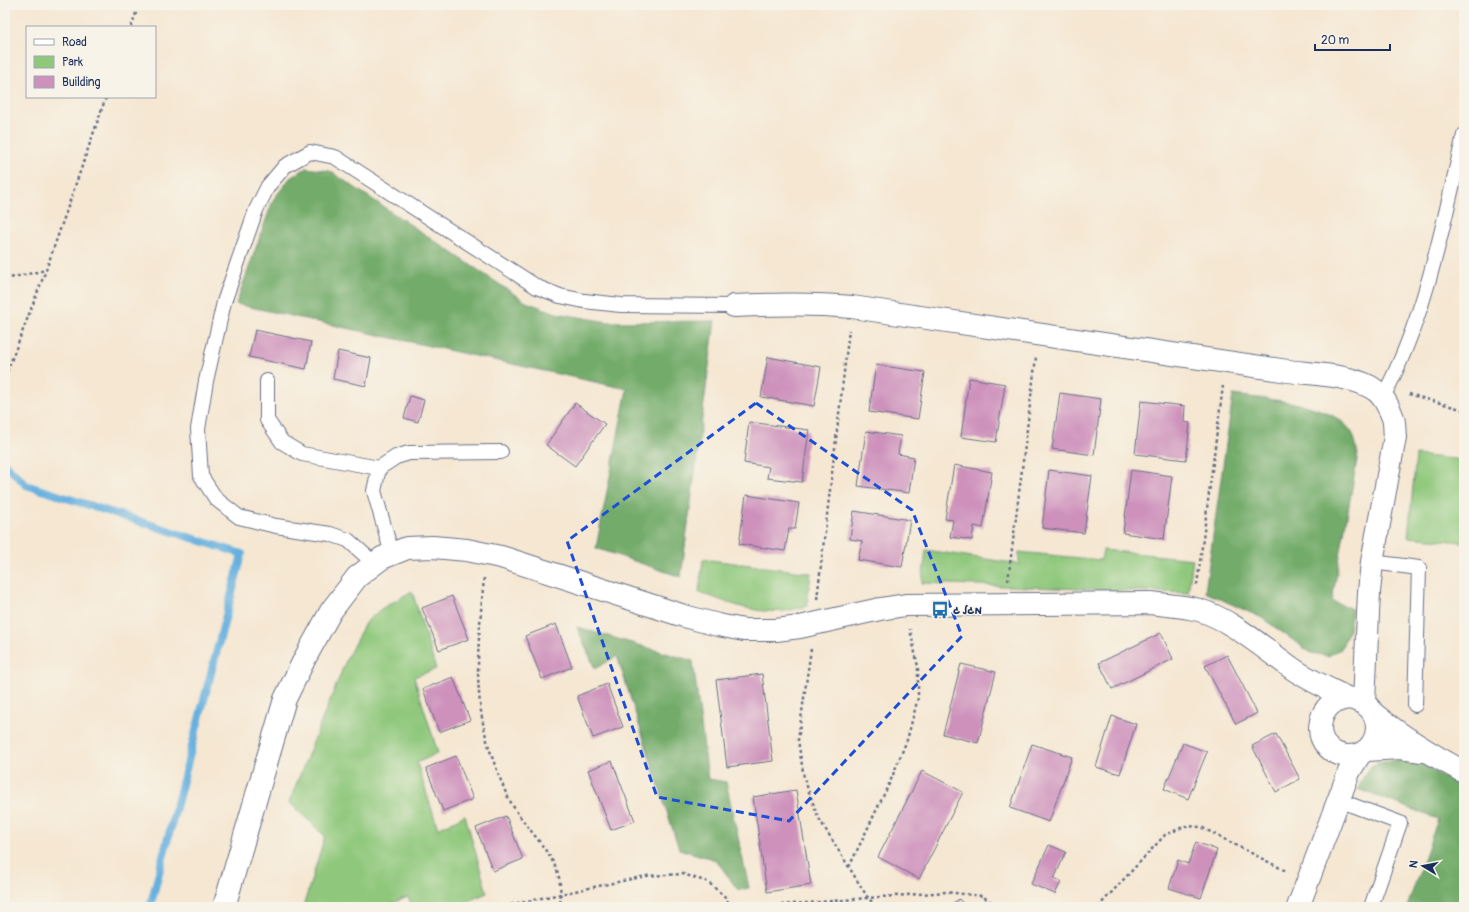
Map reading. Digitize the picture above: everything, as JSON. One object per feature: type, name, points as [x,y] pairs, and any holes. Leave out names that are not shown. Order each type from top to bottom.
[{"type":"street","points":[[734,306],[783,303],[852,307],[1226,362],[1335,376],[1362,383],[1385,394],[1393,419],[1395,437],[1372,562],[1362,705],[1377,727],[1376,736],[1349,772],[1298,907]]},
{"type":"street","points":[[224,907],[285,699],[305,658],[331,611],[357,577],[383,559],[407,548],[433,547],[467,550],[501,557],[684,616],[744,630],[776,630],[814,624],[880,608],[906,605],[1150,603],[1200,610],[1245,634],[1295,670],[1362,705],[1393,730],[1425,751],[1464,772]]},
{"type":"street","points":[[1295,670],[1310,689],[1315,704],[1332,770],[1335,807]]},
{"type":"street","points":[[1362,705],[1338,700],[1330,705],[1325,711],[1321,719],[1323,738],[1334,752],[1343,756],[1351,756],[1363,752],[1400,748],[1425,751]]},
{"type":"lane","points":[[1385,394],[1396,373],[1424,299],[1464,135]]},
{"type":"lane","points":[[383,559],[348,540],[330,534],[276,526],[239,517],[216,498],[201,476],[198,429],[206,381],[224,302],[256,210],[268,186],[285,166],[310,152],[334,157],[537,286],[560,296],[584,301],[621,305],[734,306]]},
{"type":"lane","points":[[267,381],[267,420],[282,442],[302,454],[379,468],[396,457],[408,453],[501,452]]},
{"type":"lane","points":[[379,468],[374,491],[383,559]]},
{"type":"lane","points":[[1372,562],[1419,568],[1415,705]]},
{"type":"lane","points":[[1335,807],[1400,823],[1371,907]]},
{"type":"path","points":[[131,26],[139,5]]},
{"type":"path","points":[[5,377],[46,270],[106,98]]},
{"type":"path","points":[[5,279],[46,270]]},
{"type":"path","points":[[852,307],[814,624],[798,740],[804,778],[818,817],[868,898],[877,907]]},
{"type":"path","points":[[1004,605],[1039,335]]},
{"type":"path","points":[[1194,609],[1226,362]]},
{"type":"path","points":[[1385,394],[1464,410]]},
{"type":"path","points":[[486,554],[477,658],[478,695],[484,731],[496,769],[513,805],[535,835],[556,869],[561,894],[560,907]]},
{"type":"path","points":[[849,867],[890,782],[907,740],[918,698],[918,667],[906,605]]},
{"type":"path","points":[[1098,907],[1166,835],[1185,826],[1201,827],[1307,882]]},
{"type":"path","points":[[499,907],[646,876],[683,874],[708,882],[725,897],[730,907]]},
{"type":"path","points":[[758,907],[946,892],[982,896],[999,907]]},
{"type":"path","points":[[829,901],[829,907]]},
{"type":"highlighted area","points":[[756,403],[912,510],[962,636],[789,821],[657,797],[567,541]]},
{"type":"green space","points":[[306,168],[330,171],[526,302],[556,313],[608,322],[715,321],[681,577],[596,548],[627,389],[236,304],[273,200],[290,178]]},
{"type":"green space","points":[[1233,395],[1297,404],[1328,413],[1341,421],[1354,436],[1358,454],[1332,601],[1352,609],[1349,630],[1341,649],[1328,656],[1311,653],[1262,618],[1205,592]]},
{"type":"green space","points":[[1416,455],[1464,460],[1464,542],[1408,537]]},
{"type":"green space","points":[[926,550],[1019,564],[1019,552],[1101,560],[1103,550],[1193,559],[1188,593],[922,583]]},
{"type":"green space","points":[[703,559],[811,573],[807,606],[786,611],[761,611],[719,600],[699,592]]},
{"type":"green space","points":[[412,591],[436,669],[414,677],[438,753],[417,763],[438,829],[465,815],[487,893],[454,907],[413,907],[408,897],[382,907],[303,907],[325,836],[289,802],[347,658],[365,623],[381,609]]},
{"type":"green space","points":[[577,627],[693,661],[708,779],[726,782],[749,888],[738,890],[716,860],[679,849],[617,656],[595,669]]},
{"type":"green space","points":[[1395,760],[1418,762],[1464,788],[1464,907],[1407,907],[1438,819],[1358,789],[1370,767],[1374,764]]},
{"type":"building","points":[[255,330],[311,342],[306,369],[249,357]]},
{"type":"building","points":[[338,351],[371,358],[366,386],[333,379]]},
{"type":"building","points":[[768,357],[821,367],[814,406],[761,397]]},
{"type":"building","points":[[876,365],[925,372],[918,419],[869,412]]},
{"type":"building","points":[[969,378],[1005,384],[996,442],[961,437]]},
{"type":"building","points":[[1060,393],[1101,399],[1094,455],[1052,449]]},
{"type":"building","points":[[410,396],[424,400],[418,422],[404,418]]},
{"type":"building","points":[[1141,401],[1185,406],[1184,422],[1190,423],[1186,460],[1135,454]]},
{"type":"building","points":[[575,403],[605,424],[575,466],[546,445]]},
{"type":"building","points":[[749,422],[809,430],[802,482],[767,478],[769,467],[744,463]]},
{"type":"building","points":[[866,431],[901,436],[898,454],[914,457],[909,493],[858,486]]},
{"type":"building","points":[[954,465],[992,472],[983,528],[974,526],[972,540],[950,537],[953,520],[945,519]]},
{"type":"building","points":[[1049,470],[1092,476],[1084,533],[1042,528]]},
{"type":"building","points":[[1131,470],[1172,476],[1164,539],[1123,533]]},
{"type":"building","points":[[746,495],[799,503],[795,529],[789,529],[785,551],[739,544]]},
{"type":"building","points":[[854,511],[910,520],[902,567],[858,560],[862,541],[850,539]]},
{"type":"building","points":[[452,596],[469,639],[439,650],[422,608]]},
{"type":"building","points":[[556,624],[572,667],[542,679],[525,636]]},
{"type":"building","points":[[1161,633],[1173,659],[1112,689],[1099,663]]},
{"type":"building","points":[[1227,655],[1257,713],[1236,724],[1205,666]]},
{"type":"building","points":[[961,664],[996,672],[978,743],[943,734]]},
{"type":"building","points":[[762,674],[773,761],[727,767],[716,680]]},
{"type":"building","points":[[453,677],[470,720],[439,732],[423,689]]},
{"type":"building","points":[[607,684],[623,727],[593,738],[577,696]]},
{"type":"building","points":[[1112,716],[1136,724],[1120,774],[1096,767]]},
{"type":"building","points":[[1276,734],[1300,779],[1276,792],[1252,746]]},
{"type":"building","points":[[1183,743],[1207,752],[1188,799],[1164,789]]},
{"type":"building","points":[[1032,744],[1072,757],[1049,822],[1010,808]]},
{"type":"building","points":[[456,756],[473,799],[443,811],[426,768]]},
{"type":"building","points":[[612,761],[635,821],[611,830],[588,770]]},
{"type":"building","points":[[922,771],[963,792],[919,879],[878,857]]},
{"type":"building","points":[[796,790],[811,885],[767,892],[753,797]]},
{"type":"building","points":[[506,816],[523,859],[493,871],[476,828]]},
{"type":"building","points":[[1196,842],[1217,850],[1201,898],[1169,888],[1178,860],[1188,864]]},
{"type":"building","points":[[1049,845],[1066,852],[1054,879],[1061,882],[1055,894],[1031,884]]},
{"type":"building","points":[[959,899],[966,907],[949,907]]},
{"type":"waterway","points":[[5,464],[26,485],[242,554],[150,907]]},
{"type":"place","name":"מגל ג","points":[[940,610]]}]
